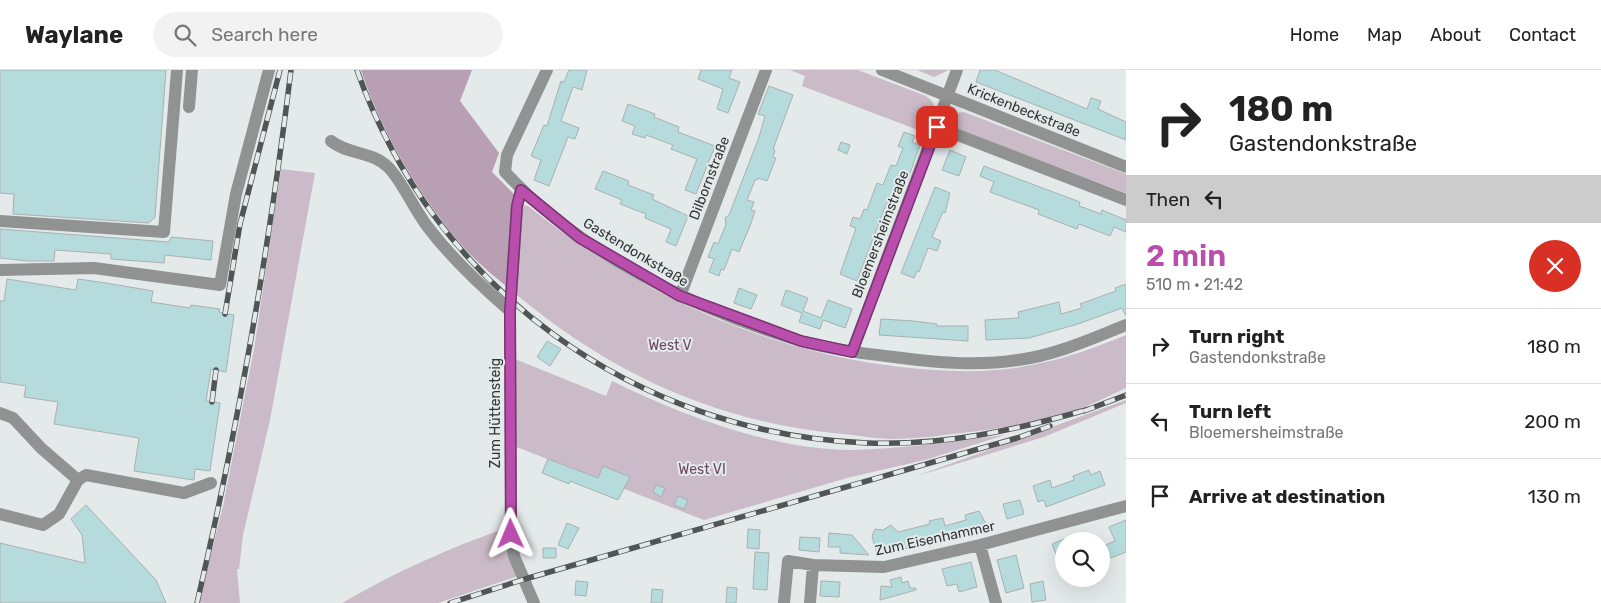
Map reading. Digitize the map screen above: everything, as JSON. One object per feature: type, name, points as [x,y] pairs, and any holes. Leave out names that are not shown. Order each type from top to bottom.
[{"type":"street","points":[[0,221],[164,232],[177,70]]},
{"type":"street","points":[[189,107],[192,70]]},
{"type":"street","points":[[0,270],[94,268],[220,285],[236,194],[269,70]]},
{"type":"street","name":"Gastendonkstraße","points":[[547,70],[507,155],[505,172],[521,190],[580,238],[680,296],[801,341],[852,352],[938,362],[980,364],[1020,360],[1068,349],[1126,325]]},
{"type":"street","name":"Dilbornstraße","points":[[680,296],[766,70]]},
{"type":"street","name":"Krickenbeckstraße","points":[[882,70],[1126,167]]},
{"type":"street","name":"Bloemersheimstraße","points":[[852,352],[957,70]]},
{"type":"street","points":[[937,127],[1126,200]]},
{"type":"street","points":[[331,141],[337,146],[378,159],[390,169],[416,211],[445,249],[480,286],[510,311]]},
{"type":"street","name":"Zum Hüttensteig","points":[[521,190],[517,206],[510,311],[511,534],[514,556],[534,603]]},
{"type":"street","points":[[0,414],[13,418],[41,448],[78,480]]},
{"type":"street","points":[[0,514],[43,525],[59,514],[78,480],[86,475],[184,493],[211,483]]},
{"type":"street","name":"Zum Eisenhammer","points":[[784,603],[788,561],[813,565],[884,567],[980,545],[1126,506]]},
{"type":"street","points":[[980,545],[996,603]]},
{"type":"street","points":[[810,603],[813,565]]},
{"type":"green space","points":[[790,70],[858,70],[926,96],[932,101],[935,108],[926,133],[802,86],[805,76]]},
{"type":"green space","points":[[917,70],[949,70],[934,77]]},
{"type":"green space","points":[[964,112],[1126,174],[1126,193],[950,126],[956,113]]},
{"type":"green space","points":[[281,169],[315,173],[270,420],[243,535],[239,569],[237,569],[240,603],[199,603],[223,506],[254,349]]},
{"type":"green space","name":"West V","points":[[522,205],[528,206],[569,237],[657,291],[703,313],[750,332],[799,347],[849,359],[901,367],[952,371],[986,371],[1048,362],[1126,335],[1126,388],[1082,408],[1043,420],[931,437],[901,439],[796,428],[710,406],[669,390],[629,371],[591,349],[517,295]]},
{"type":"green space","name":"West VI","points":[[515,359],[606,396],[612,381],[697,418],[759,437],[790,444],[851,450],[889,448],[1005,435],[925,460],[847,478],[704,520],[514,446]]},
{"type":"green space","points":[[1126,400],[1126,403],[1044,437],[914,477]]},
{"type":"green space","points":[[507,528],[518,576],[438,603],[342,603],[423,561]]},
{"type":"shaded area","points":[[361,70],[472,70],[460,101],[499,153],[492,172],[515,195],[511,290],[468,252],[435,212],[392,142],[369,94]]},
{"type":"building","points":[[0,70],[166,70],[155,217],[149,223],[13,214],[14,194],[0,193]]},
{"type":"building","points":[[569,70],[587,70],[582,90],[573,87],[561,121],[579,128],[575,139],[568,137],[549,186],[534,180],[541,160],[531,156],[544,125],[547,126],[561,81],[564,82]]},
{"type":"building","points":[[701,70],[732,70],[729,78],[740,82],[728,113],[717,109],[723,89],[698,79]]},
{"type":"building","points":[[980,70],[995,70],[1087,109],[1091,98],[1101,101],[1098,109],[1126,122],[1126,140],[976,82]]},
{"type":"building","points":[[769,86],[793,95],[773,149],[775,150],[773,157],[776,158],[767,181],[758,178],[755,180],[747,200],[754,202],[751,210],[755,211],[750,226],[739,252],[732,249],[724,270],[721,269],[719,276],[709,272],[714,259],[708,257],[714,242],[718,244],[726,224],[725,218],[729,215],[759,137],[765,116],[758,114]]},
{"type":"building","points":[[628,104],[655,114],[654,117],[679,127],[678,132],[715,146],[696,194],[685,190],[697,159],[671,149],[673,145],[646,135],[645,138],[632,134],[635,126],[622,121]]},
{"type":"building","points":[[904,132],[915,136],[912,142],[920,145],[908,179],[900,176],[890,203],[887,202],[857,281],[840,274],[856,228],[850,226],[853,217],[860,219],[864,209],[867,210],[877,183],[883,185],[891,165],[896,166],[903,148],[898,146]]},
{"type":"building","points":[[841,142],[850,145],[847,154],[838,150]]},
{"type":"building","points":[[950,150],[966,157],[959,176],[942,170]]},
{"type":"building","points":[[984,166],[1080,202],[1079,206],[1101,214],[1102,210],[1126,220],[1126,232],[1114,227],[1110,236],[1079,224],[1077,229],[1038,214],[1039,210],[990,192],[994,182],[980,176]]},
{"type":"building","points":[[603,171],[629,181],[628,185],[654,195],[652,199],[688,216],[676,246],[666,242],[671,229],[645,218],[646,214],[620,204],[622,200],[595,189]]},
{"type":"building","points":[[935,187],[950,193],[945,213],[943,212],[932,237],[941,241],[937,251],[928,248],[919,272],[917,271],[914,278],[901,273]]},
{"type":"building","points":[[0,229],[169,242],[171,237],[213,241],[211,260],[165,255],[164,263],[111,259],[111,254],[55,250],[54,261],[28,261],[0,258]]},
{"type":"building","points":[[7,279],[76,290],[78,279],[106,283],[153,291],[151,302],[190,308],[191,305],[220,309],[219,312],[234,315],[226,372],[211,369],[206,401],[220,403],[210,471],[195,469],[194,480],[134,471],[139,438],[54,424],[58,402],[24,397],[26,386],[0,382],[0,301],[4,301]]},
{"type":"building","points":[[1126,284],[1126,316],[1122,308],[1078,324],[1029,338],[986,340],[985,320],[1019,318],[1018,312],[1059,302],[1061,314],[1082,308],[1080,304],[1116,291],[1115,288]]},
{"type":"building","points":[[739,288],[757,295],[751,309],[734,303]]},
{"type":"building","points":[[786,290],[808,298],[803,311],[821,318],[828,300],[852,309],[845,328],[823,320],[820,329],[799,322],[802,313],[781,305]]},
{"type":"building","points":[[881,319],[937,324],[936,326],[968,326],[968,341],[879,335]]},
{"type":"building","points":[[547,341],[561,349],[550,366],[537,357]]},
{"type":"building","points":[[548,459],[598,478],[603,466],[630,477],[618,500],[570,481],[569,484],[542,473]]},
{"type":"building","points":[[1089,470],[1091,475],[1100,471],[1105,485],[1046,507],[1044,500],[1038,502],[1033,486],[1050,480],[1052,488],[1074,480],[1073,476]]},
{"type":"building","points":[[656,485],[665,488],[661,497],[653,492]]},
{"type":"building","points":[[678,496],[688,500],[684,509],[674,505]]},
{"type":"building","points":[[1020,500],[1024,514],[1007,519],[1003,504]]},
{"type":"building","points":[[86,505],[156,580],[166,603],[0,603],[0,543],[85,563],[82,535],[71,519]]},
{"type":"building","points":[[979,511],[986,524],[983,525],[984,529],[969,533],[969,529],[944,536],[945,540],[877,555],[872,536],[875,529],[883,530],[891,525],[898,532],[930,524],[929,521],[943,518],[945,526],[966,520],[965,515]]},
{"type":"building","points":[[1126,520],[1126,552],[1110,558],[1110,543],[1115,541],[1109,527]]},
{"type":"building","points":[[567,523],[579,528],[568,549],[558,545]]},
{"type":"building","points":[[748,529],[760,530],[759,549],[747,548]]},
{"type":"building","points":[[829,533],[852,535],[869,555],[840,553],[840,547],[828,547]]},
{"type":"building","points":[[800,537],[820,538],[819,552],[799,550]]},
{"type":"building","points":[[543,548],[556,548],[556,558],[543,558]]},
{"type":"building","points":[[755,552],[769,553],[767,590],[753,589]]},
{"type":"building","points":[[1016,555],[1024,588],[1006,593],[997,560]]},
{"type":"building","points":[[971,562],[977,587],[959,592],[957,584],[947,586],[942,569]]},
{"type":"building","points":[[901,577],[902,583],[908,581],[910,588],[916,588],[916,590],[880,600],[881,586],[892,587],[890,580]]},
{"type":"building","points":[[576,581],[588,582],[586,596],[575,595]]},
{"type":"building","points":[[821,581],[840,582],[839,597],[820,596]]},
{"type":"building","points":[[1043,581],[1046,600],[1032,602],[1030,584]]},
{"type":"building","points":[[727,587],[737,588],[736,603],[726,603]]},
{"type":"building","points":[[652,589],[663,590],[662,603],[651,603]]},
{"type":"railway","points":[[225,314],[240,224],[280,70]]},
{"type":"railway","points":[[197,603],[226,471],[251,338],[273,204],[291,70]]},
{"type":"railway","points":[[357,70],[392,149],[437,219],[492,282],[555,335],[625,379],[701,412],[782,433],[867,443],[924,442],[980,435],[1035,424],[1089,409]]},
{"type":"railway","points":[[212,402],[216,370]]},
{"type":"railway","points":[[1084,411],[1126,395]]},
{"type":"railway","points":[[450,603],[525,579],[1017,438],[1050,426]]},
{"type":"route","points":[[511,534],[510,311],[517,206],[521,190],[580,238],[690,301],[801,341],[852,352],[937,127]]}]
